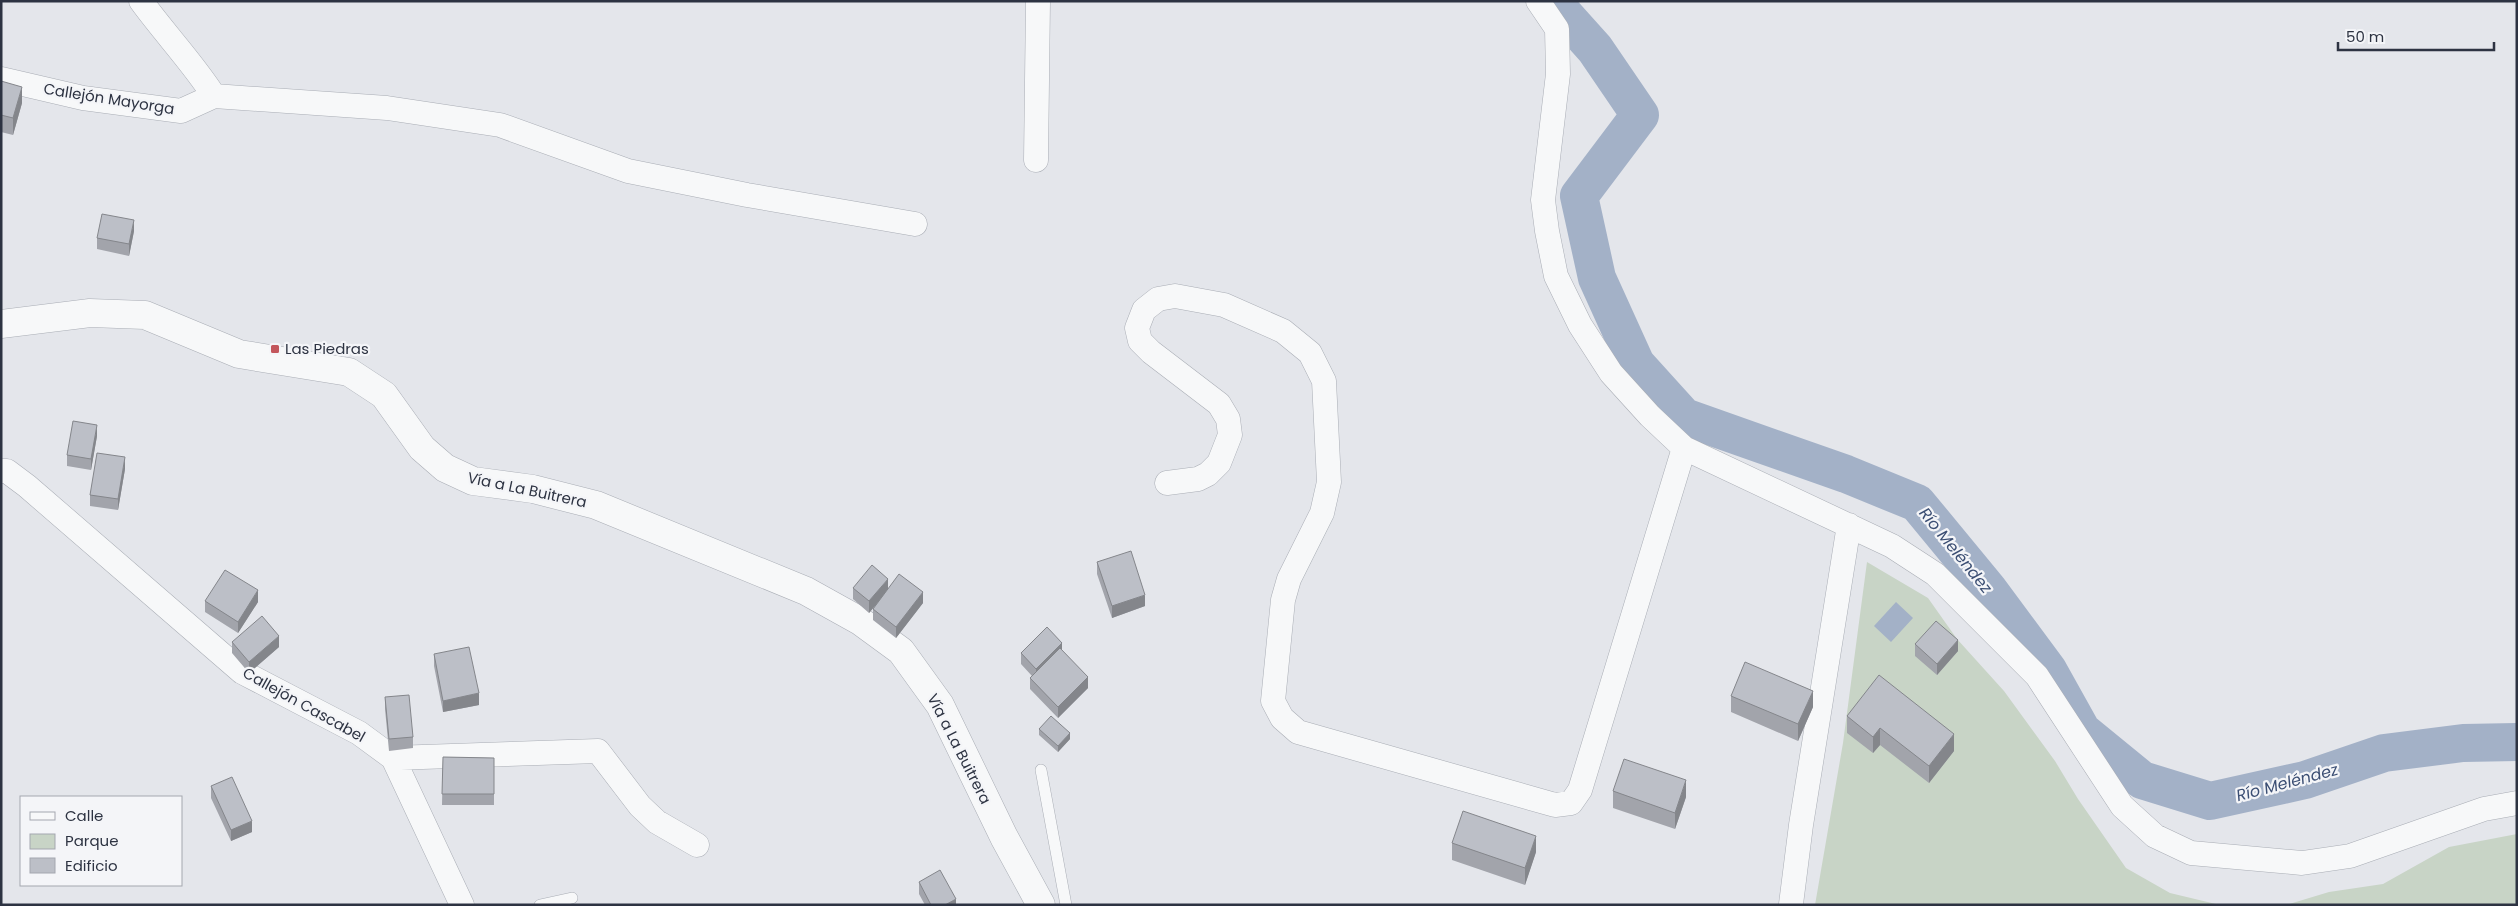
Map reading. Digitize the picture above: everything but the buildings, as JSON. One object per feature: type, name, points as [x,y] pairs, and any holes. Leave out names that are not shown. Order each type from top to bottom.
[{"type":"street","points":[[141,1],[202,77],[214,96],[387,108],[500,125],[628,171],[747,195],[915,224]]},
{"type":"street","points":[[1036,160],[1038,1]]},
{"type":"street","points":[[1538,1],[1557,29],[1558,74],[1542,200],[1556,276],[1580,325],[1611,373],[1650,416],[1684,448],[1892,546],[1935,574],[2037,676],[2122,806],[2155,836],[2191,854],[2302,863],[2350,856],[2484,809],[2517,803]]},
{"type":"street","name":"Callejón Mayorga","points":[[1,79],[83,98],[181,111],[214,96]]},
{"type":"street","points":[[1167,483],[1198,479],[1208,474],[1219,463],[1230,435],[1228,419],[1219,404],[1151,352],[1140,341],[1137,328],[1144,310],[1158,299],[1175,296],[1224,305],[1283,331],[1310,353],[1324,382],[1328,482],[1322,513],[1289,579],[1283,600],[1273,700],[1282,718],[1298,732],[1556,804],[1571,802],[1580,790],[1684,448]]},
{"type":"street","name":"Vía a La Buitrera","points":[[1,324],[90,313],[145,315],[239,354],[349,372],[384,395],[422,448],[445,468],[459,475],[473,481],[532,489],[596,505],[806,591],[860,621],[901,651],[940,705],[1004,836],[1041,905]]},
{"type":"street","name":"Callejón Cascabel","points":[[1,471],[7,471],[27,486],[242,672],[359,733],[393,758],[462,905]]},
{"type":"street","points":[[1790,904],[1849,525]]},
{"type":"street","points":[[393,758],[598,752],[640,806],[657,822],[697,845]]},
{"type":"lane","points":[[1041,770],[1066,905]]},
{"type":"lane","points":[[540,905],[572,898]]},
{"type":"green space","points":[[1867,562],[1928,598],[1957,639],[2004,691],[2055,761],[2078,799],[2126,868],[2170,893],[2220,905],[1815,905],[1843,743]]},
{"type":"green space","points":[[2517,834],[2517,905],[2286,905],[2329,892],[2383,884],[2449,847]]},
{"type":"water","points":[[1896,602],[1913,618],[1891,642],[1874,626]]},
{"type":"waterway","name":"Río Meléndez","points":[[1552,1],[1595,49],[1640,115],[1579,196],[1597,278],[1636,364],[1684,417],[1846,474],[1917,503],[1988,589],[2048,670],[2082,731],[2142,780],[2210,801],[2305,780],[2384,753],[2463,743],[2517,742]]},
{"type":"place","name":"Las Piedras","points":[[275,349]]}]
